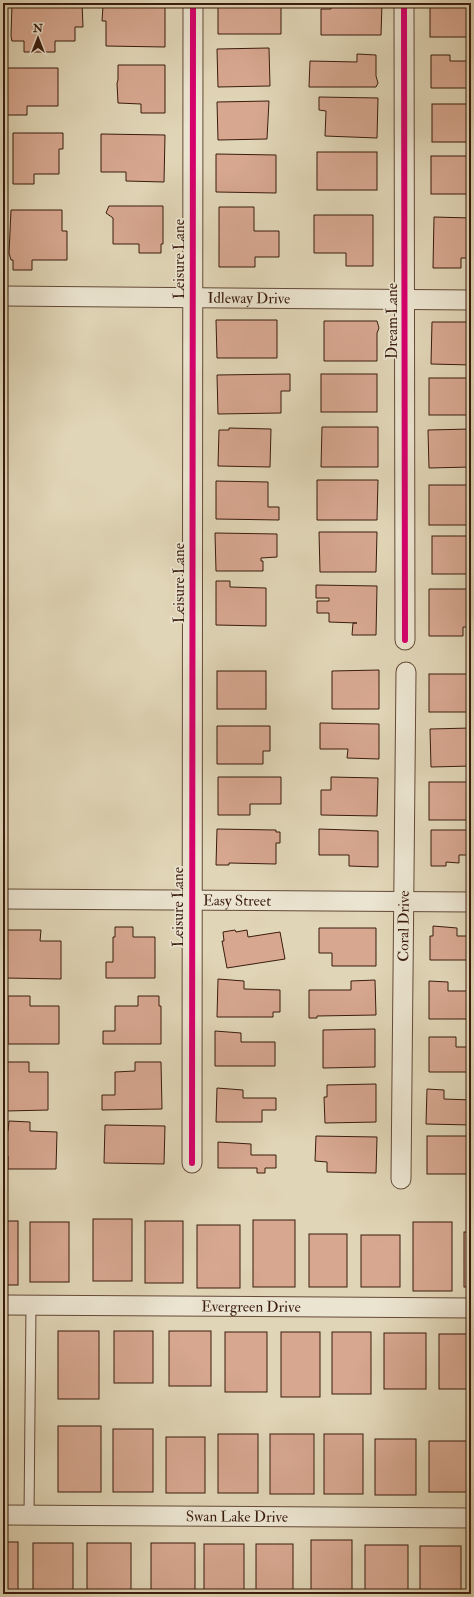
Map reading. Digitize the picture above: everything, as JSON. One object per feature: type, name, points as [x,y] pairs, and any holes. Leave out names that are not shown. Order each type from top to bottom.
[{"type":"street","name":"Leisure Lane","points":[[192,3],[192,1163]]},
{"type":"street","name":"Dream Lane","points":[[404,3],[405,640]]},
{"type":"street","name":"Idleway Drive","points":[[3,296],[471,300]]},
{"type":"street","name":"Coral Drive","points":[[401,1180],[405,902],[406,672]]},
{"type":"street","name":"Easy Street","points":[[3,899],[471,902]]},
{"type":"street","name":"Evergreen Drive","points":[[3,1305],[471,1308]]},
{"type":"street","name":"Swan Lake Drive","points":[[3,1515],[471,1518]]},
{"type":"lane","points":[[30,1515],[31,1305]]},
{"type":"building","points":[[12,3],[82,3],[83,27],[75,27],[75,41],[55,41],[55,52],[24,52],[24,41],[12,41]]},
{"type":"building","points":[[137,3],[165,3],[165,47],[106,46],[106,21],[102,21],[103,6],[137,6]]},
{"type":"building","points":[[218,3],[254,3],[254,6],[281,6],[281,34],[218,34]]},
{"type":"building","points":[[331,3],[382,3],[381,35],[321,35],[321,9],[331,9]]},
{"type":"building","points":[[430,3],[471,3],[471,37],[430,37]]},
{"type":"building","points":[[269,48],[270,86],[218,87],[217,49]]},
{"type":"building","points":[[357,54],[376,55],[376,76],[378,83],[376,87],[309,87],[310,61],[357,62]]},
{"type":"building","points":[[431,55],[450,55],[450,61],[471,61],[471,88],[431,88]]},
{"type":"building","points":[[118,65],[165,65],[165,113],[141,113],[141,104],[118,103]]},
{"type":"building","points":[[7,68],[58,68],[58,106],[27,106],[27,115],[7,115]]},
{"type":"building","points":[[319,97],[378,98],[377,138],[325,136],[326,111],[319,110]]},
{"type":"building","points":[[269,101],[267,139],[218,140],[217,102]]},
{"type":"building","points":[[432,104],[471,104],[471,142],[432,142]]},
{"type":"building","points":[[13,133],[63,133],[63,149],[59,149],[59,174],[34,174],[34,184],[13,184]]},
{"type":"building","points":[[101,134],[165,135],[164,182],[126,181],[126,172],[101,172]]},
{"type":"building","points":[[317,152],[377,152],[377,190],[317,190]]},
{"type":"building","points":[[216,154],[276,155],[276,193],[216,192]]},
{"type":"building","points":[[431,156],[471,156],[471,194],[431,194]]},
{"type":"building","points":[[109,206],[163,206],[163,244],[161,244],[161,253],[139,253],[139,244],[113,244],[113,218],[106,213]]},
{"type":"building","points":[[219,207],[254,207],[254,231],[279,231],[279,257],[255,257],[255,267],[219,267]]},
{"type":"building","points":[[11,210],[62,210],[62,231],[67,231],[67,260],[32,260],[32,270],[13,270],[13,260],[11,260],[9,253]]},
{"type":"building","points":[[314,215],[373,215],[373,266],[346,266],[346,253],[314,253]]},
{"type":"building","points":[[434,217],[471,218],[471,258],[461,258],[461,268],[433,268]]},
{"type":"building","points":[[216,320],[277,320],[277,358],[217,358]]},
{"type":"building","points":[[324,321],[377,321],[379,328],[377,333],[377,361],[324,361]]},
{"type":"building","points":[[432,322],[471,322],[471,365],[431,364]]},
{"type":"building","points":[[290,374],[290,391],[281,391],[281,413],[218,414],[217,375]]},
{"type":"building","points":[[321,374],[377,374],[377,412],[321,412]]},
{"type":"building","points":[[429,378],[471,378],[471,415],[429,415]]},
{"type":"building","points":[[322,427],[378,427],[378,467],[321,467]]},
{"type":"building","points":[[229,428],[271,429],[270,467],[218,466],[219,430],[229,430]]},
{"type":"building","points":[[471,429],[471,467],[429,468],[428,430]]},
{"type":"building","points":[[317,480],[378,480],[377,520],[317,520]]},
{"type":"building","points":[[216,481],[268,482],[268,507],[279,507],[279,520],[216,519]]},
{"type":"building","points":[[429,485],[471,485],[471,525],[429,525]]},
{"type":"building","points":[[319,532],[377,532],[376,572],[320,572]]},
{"type":"building","points":[[215,533],[277,534],[277,557],[261,558],[261,561],[263,561],[263,571],[216,571]]},
{"type":"building","points":[[432,536],[471,536],[471,574],[432,574]]},
{"type":"building","points":[[216,581],[230,581],[230,587],[266,588],[266,626],[216,625]]},
{"type":"building","points":[[316,585],[377,586],[376,635],[352,635],[353,623],[357,623],[329,622],[329,613],[317,613],[317,601],[329,601],[329,598],[316,598]]},
{"type":"building","points":[[429,589],[471,589],[471,627],[463,627],[463,636],[429,636]]},
{"type":"building","points":[[379,670],[379,709],[332,709],[332,671]]},
{"type":"building","points":[[217,671],[266,671],[266,709],[217,709]]},
{"type":"building","points":[[429,674],[471,674],[471,712],[429,712]]},
{"type":"building","points":[[320,723],[379,724],[379,759],[347,758],[348,749],[320,749]]},
{"type":"building","points":[[217,726],[270,726],[270,751],[263,751],[263,764],[217,764]]},
{"type":"building","points":[[471,728],[471,766],[431,767],[430,729]]},
{"type":"building","points":[[218,777],[281,777],[281,804],[250,804],[250,815],[218,815]]},
{"type":"building","points":[[331,777],[378,778],[377,816],[321,815],[321,790],[331,790]]},
{"type":"building","points":[[429,782],[471,782],[471,820],[429,820]]},
{"type":"building","points":[[217,829],[276,830],[276,832],[280,832],[280,843],[276,843],[276,864],[229,863],[229,865],[216,865]]},
{"type":"building","points":[[319,829],[378,831],[378,867],[349,866],[349,855],[319,855]]},
{"type":"building","points":[[431,830],[471,830],[471,855],[459,855],[459,863],[446,862],[446,866],[431,866]]},
{"type":"building","points":[[433,926],[457,928],[457,936],[471,936],[471,960],[430,960],[430,936],[433,936]]},
{"type":"building","points":[[115,927],[133,927],[133,937],[155,937],[155,978],[106,978],[106,962],[113,962],[113,937],[115,937]]},
{"type":"building","points":[[319,928],[376,928],[376,966],[332,966],[332,953],[319,953]]},
{"type":"building","points":[[7,930],[41,930],[40,941],[61,941],[61,979],[6,978]]},
{"type":"building","points":[[235,930],[236,932],[247,930],[248,937],[280,932],[285,959],[227,968],[222,941],[224,941],[223,932]]},
{"type":"building","points":[[218,979],[244,981],[244,989],[280,990],[280,1012],[273,1012],[273,1017],[217,1017]]},
{"type":"building","points":[[375,980],[376,1015],[317,1016],[317,1018],[309,1018],[309,990],[351,990],[351,981]]},
{"type":"building","points":[[429,981],[448,982],[448,991],[471,991],[471,1019],[429,1019]]},
{"type":"building","points":[[8,996],[30,996],[30,1006],[59,1006],[59,1044],[8,1044]]},
{"type":"building","points":[[138,996],[159,996],[159,1006],[161,1006],[161,1044],[103,1044],[103,1031],[115,1031],[115,1006],[138,1006]]},
{"type":"building","points":[[375,1029],[375,1067],[323,1068],[323,1030]]},
{"type":"building","points":[[215,1031],[241,1033],[241,1042],[275,1042],[275,1066],[215,1066]]},
{"type":"building","points":[[429,1037],[456,1037],[456,1047],[471,1047],[471,1072],[429,1072]]},
{"type":"building","points":[[6,1062],[29,1062],[29,1072],[48,1072],[48,1110],[6,1111]]},
{"type":"building","points":[[135,1062],[161,1062],[162,1109],[102,1110],[102,1095],[115,1095],[115,1072],[135,1071]]},
{"type":"building","points":[[376,1084],[376,1122],[325,1123],[324,1097],[327,1097],[327,1085]]},
{"type":"building","points":[[217,1088],[243,1090],[243,1098],[276,1098],[276,1110],[262,1110],[262,1122],[216,1122]]},
{"type":"building","points":[[427,1089],[444,1090],[444,1099],[471,1100],[471,1125],[426,1124]]},
{"type":"building","points":[[9,1121],[30,1122],[30,1131],[57,1132],[56,1169],[8,1169],[8,1156],[3,1156],[3,1131],[8,1131]]},
{"type":"building","points":[[105,1125],[165,1126],[164,1164],[104,1163]]},
{"type":"building","points":[[316,1136],[377,1137],[376,1173],[327,1172],[327,1162],[315,1161]]},
{"type":"building","points":[[427,1136],[471,1136],[471,1174],[427,1174]]},
{"type":"building","points":[[218,1142],[251,1144],[251,1155],[276,1155],[276,1168],[265,1168],[265,1173],[257,1173],[257,1168],[218,1168]]},
{"type":"building","points":[[93,1219],[132,1219],[132,1281],[93,1281]]},
{"type":"building","points":[[253,1220],[295,1220],[295,1287],[253,1287]]},
{"type":"building","points":[[3,1221],[18,1221],[18,1285],[3,1285]]},
{"type":"building","points":[[145,1221],[183,1221],[183,1283],[145,1283]]},
{"type":"building","points":[[30,1222],[69,1222],[69,1282],[30,1282]]},
{"type":"building","points":[[413,1222],[452,1222],[452,1291],[413,1291]]},
{"type":"building","points":[[197,1225],[240,1225],[240,1288],[197,1288]]},
{"type":"building","points":[[464,1232],[471,1232],[471,1287],[464,1287]]},
{"type":"building","points":[[309,1234],[347,1234],[347,1287],[309,1287]]},
{"type":"building","points":[[361,1235],[400,1235],[400,1287],[361,1287]]},
{"type":"building","points":[[58,1331],[99,1331],[99,1399],[58,1399]]},
{"type":"building","points":[[114,1331],[153,1331],[153,1383],[114,1383]]},
{"type":"building","points":[[169,1331],[211,1331],[211,1386],[169,1386]]},
{"type":"building","points":[[225,1332],[267,1332],[267,1392],[225,1392]]},
{"type":"building","points":[[281,1332],[320,1332],[320,1397],[281,1397]]},
{"type":"building","points":[[332,1332],[371,1332],[371,1394],[332,1394]]},
{"type":"building","points":[[384,1333],[426,1333],[426,1389],[384,1389]]},
{"type":"building","points":[[439,1334],[471,1334],[471,1389],[439,1389]]},
{"type":"building","points":[[58,1426],[101,1426],[101,1492],[58,1492]]},
{"type":"building","points":[[113,1429],[153,1429],[153,1492],[113,1492]]},
{"type":"building","points":[[218,1434],[258,1434],[258,1493],[218,1493]]},
{"type":"building","points":[[270,1434],[314,1434],[314,1494],[270,1494]]},
{"type":"building","points":[[324,1434],[363,1434],[363,1494],[324,1494]]},
{"type":"building","points":[[166,1437],[205,1437],[205,1493],[166,1493]]},
{"type":"building","points":[[375,1439],[416,1439],[416,1495],[375,1495]]},
{"type":"building","points":[[429,1441],[470,1441],[470,1492],[429,1492]]},
{"type":"building","points":[[311,1540],[352,1540],[352,1594],[311,1594]]},
{"type":"building","points":[[3,1542],[18,1542],[18,1594],[3,1594]]},
{"type":"building","points":[[33,1543],[73,1543],[73,1594],[33,1594]]},
{"type":"building","points":[[87,1543],[131,1543],[131,1594],[87,1594]]},
{"type":"building","points":[[151,1543],[195,1543],[195,1594],[151,1594]]},
{"type":"building","points":[[204,1544],[244,1544],[244,1594],[204,1594]]},
{"type":"building","points":[[256,1544],[293,1544],[293,1594],[256,1594]]},
{"type":"building","points":[[365,1545],[408,1545],[408,1594],[365,1594]]},
{"type":"building","points":[[420,1546],[461,1546],[461,1594],[420,1594]]},
{"type":"cycle path","points":[[192,1163],[193,3]]},
{"type":"cycle path","points":[[404,3],[405,640]]}]
